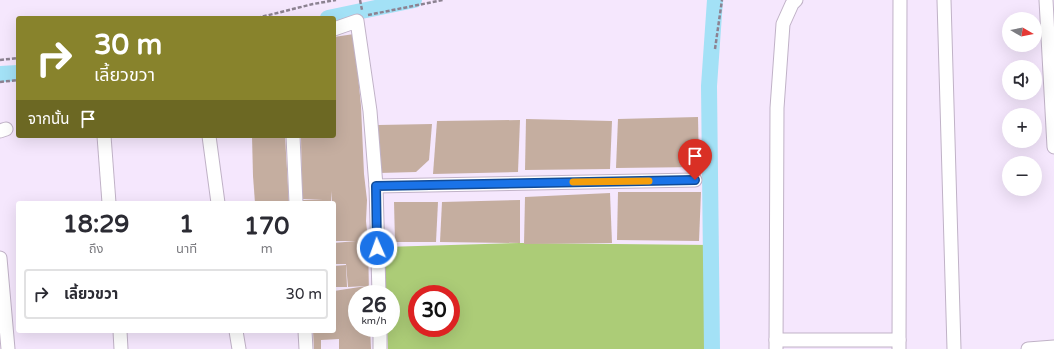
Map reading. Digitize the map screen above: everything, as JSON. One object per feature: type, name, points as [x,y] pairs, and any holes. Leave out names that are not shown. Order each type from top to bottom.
[{"type":"street","points":[[796,0],[792,4],[783,24],[778,100],[776,344],[899,345],[900,0]]},
{"type":"street","points":[[944,0],[954,349]]},
{"type":"street","points":[[1046,0],[1054,147]]},
{"type":"street","points":[[336,28],[357,21],[370,111],[376,186],[379,285]]},
{"type":"street","points":[[104,138],[109,201]]},
{"type":"street","points":[[208,138],[218,201]]},
{"type":"street","points":[[293,138],[296,201]]},
{"type":"street","points":[[376,186],[695,180]]},
{"type":"street","points":[[0,258],[8,349]]},
{"type":"street","points":[[120,333],[121,349]]},
{"type":"street","points":[[236,333],[239,349]]},
{"type":"street","points":[[305,333],[306,349]]},
{"type":"street","points":[[380,337],[380,349]]},
{"type":"street","points":[[1028,349],[1054,347]]},
{"type":"path","points":[[265,16],[336,0]]},
{"type":"path","points":[[357,21],[363,16],[443,0]]},
{"type":"path","points":[[715,49],[722,0]]},
{"type":"path","points":[[0,60],[16,58]]},
{"type":"path","points":[[0,82],[16,80]]},
{"type":"green space","points":[[520,243],[710,245],[709,349],[388,349],[387,337],[400,337],[400,285],[386,285],[384,247]]},
{"type":"building","points":[[354,34],[361,106],[364,174],[367,200],[366,221],[369,285],[348,285],[348,287],[346,264],[336,264],[336,243],[356,241],[336,241],[336,201],[332,201],[331,191],[331,201],[303,201],[323,200],[302,199],[301,138],[336,138],[336,37]]},
{"type":"building","points":[[698,117],[699,167],[616,168],[618,119]]},
{"type":"building","points":[[526,119],[612,121],[610,169],[525,170]]},
{"type":"building","points":[[520,120],[518,172],[433,174],[437,121]]},
{"type":"building","points":[[432,124],[429,160],[416,172],[379,173],[378,125]]},
{"type":"building","points":[[252,138],[285,138],[289,201],[255,201]]},
{"type":"building","points":[[618,192],[701,192],[699,241],[617,240]]},
{"type":"building","points":[[610,193],[612,243],[524,244],[525,197]]},
{"type":"building","points":[[520,200],[520,243],[440,242],[442,202]]},
{"type":"building","points":[[394,202],[438,202],[436,242],[395,242]]},
{"type":"building","points":[[346,265],[347,287],[336,287],[336,266]]},
{"type":"building","points":[[348,289],[348,337],[370,337],[371,349],[339,349],[339,339],[321,340],[321,349],[314,349],[313,333],[336,333],[336,291]]},
{"type":"waterway","points":[[336,16],[414,0]]},
{"type":"waterway","points":[[712,349],[709,86],[715,0]]},
{"type":"waterway","points":[[0,74],[16,73]]},
{"type":"slow traffic","points":[[573,182],[649,181]]},
{"type":"route","points":[[377,248],[376,186],[695,180]]}]
